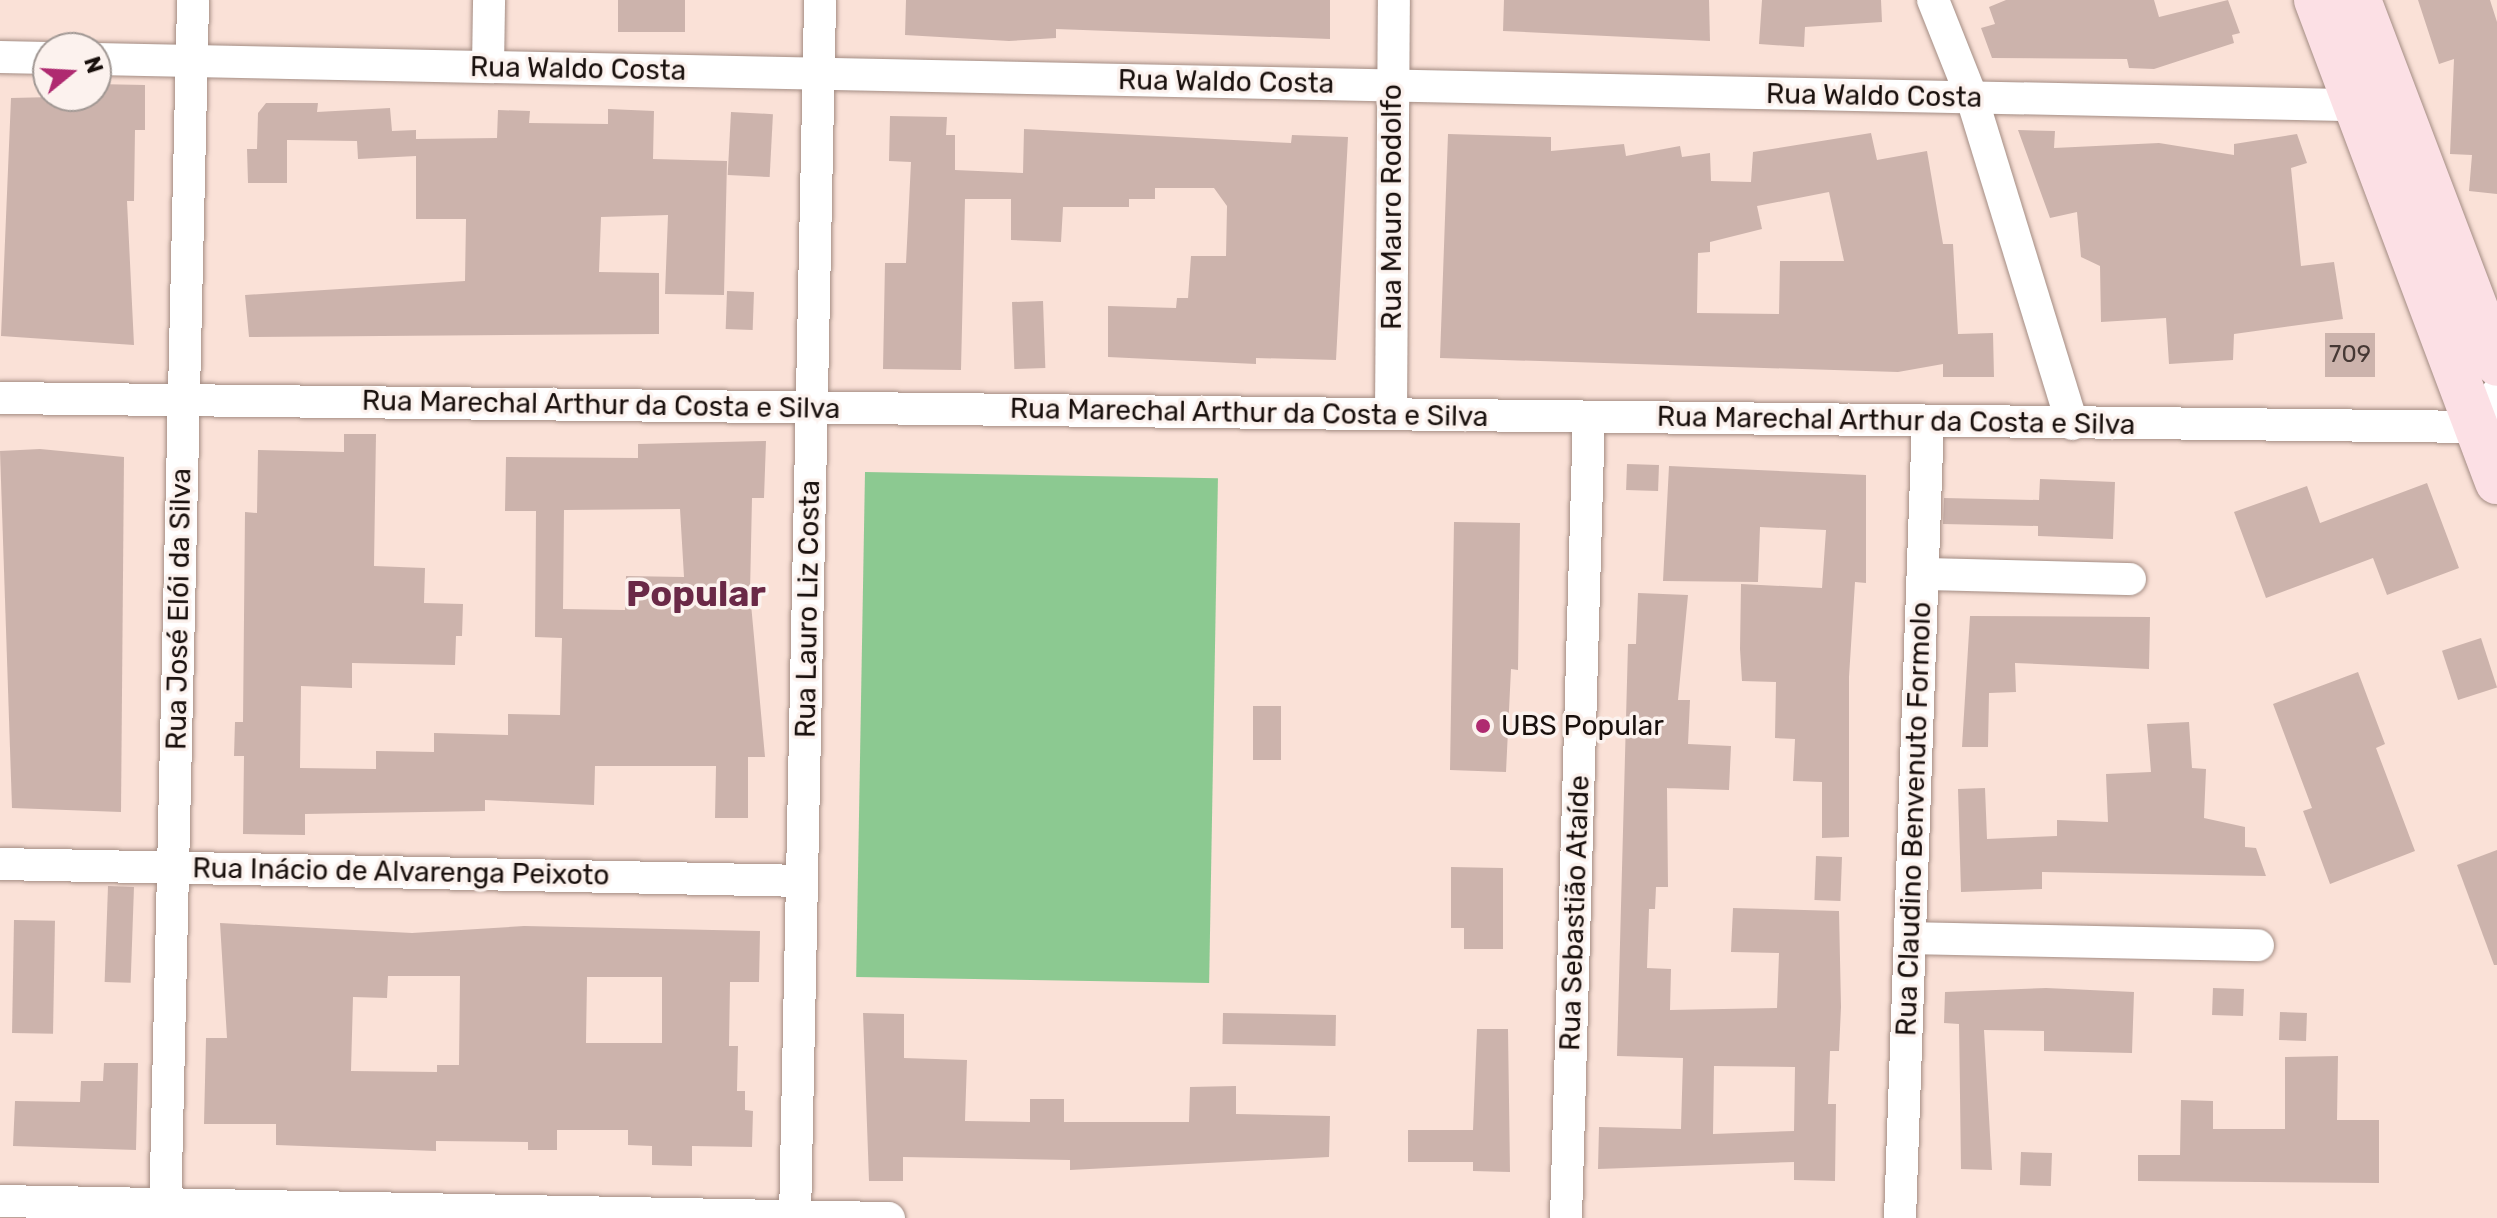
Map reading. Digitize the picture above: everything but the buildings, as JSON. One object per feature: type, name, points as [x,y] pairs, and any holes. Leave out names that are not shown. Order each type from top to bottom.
[{"type":"street","name":"Rua José Elói da Silva","points":[[165,1211],[193,0]]},
{"type":"street","points":[[488,67],[489,0]]},
{"type":"street","name":"Rua Lauro Liz Costa","points":[[795,1217],[820,0]]},
{"type":"street","name":"Rua Mauro Rodolfo","points":[[1391,414],[1394,0]]},
{"type":"street","points":[[1933,0],[1972,98],[2072,424]]},
{"type":"street","points":[[2316,0],[2356,105],[2490,416],[2497,482]]},
{"type":"street","points":[[2359,0],[2497,364]]},
{"type":"street","points":[[0,57],[32,58]]},
{"type":"street","name":"Rua Waldo Costa","points":[[112,59],[2356,105]]},
{"type":"street","name":"Rua Marechal Arthur da Costa e Silva","points":[[0,398],[2072,424],[2490,416]]},
{"type":"street","name":"Rua Sebastião Ataíde","points":[[1566,1218],[1589,417]]},
{"type":"street","name":"Rua Claudino Benvenuto Formolo","points":[[1900,1218],[1928,421]]},
{"type":"street","points":[[1923,574],[2130,579]]},
{"type":"street","name":"Rua Inácio de Alvarenga Peixoto","points":[[0,864],[802,881]]},
{"type":"street","points":[[1910,938],[2258,945]]},
{"type":"street","points":[[0,1201],[165,1211],[889,1218]]},
{"type":"green space","points":[[865,472],[1218,478],[1209,983],[856,977]]},
{"type":"place","name":"UBS Popular","points":[[1483,726]]},
{"type":"district","name":"Popular","points":[[696,594]]}]
